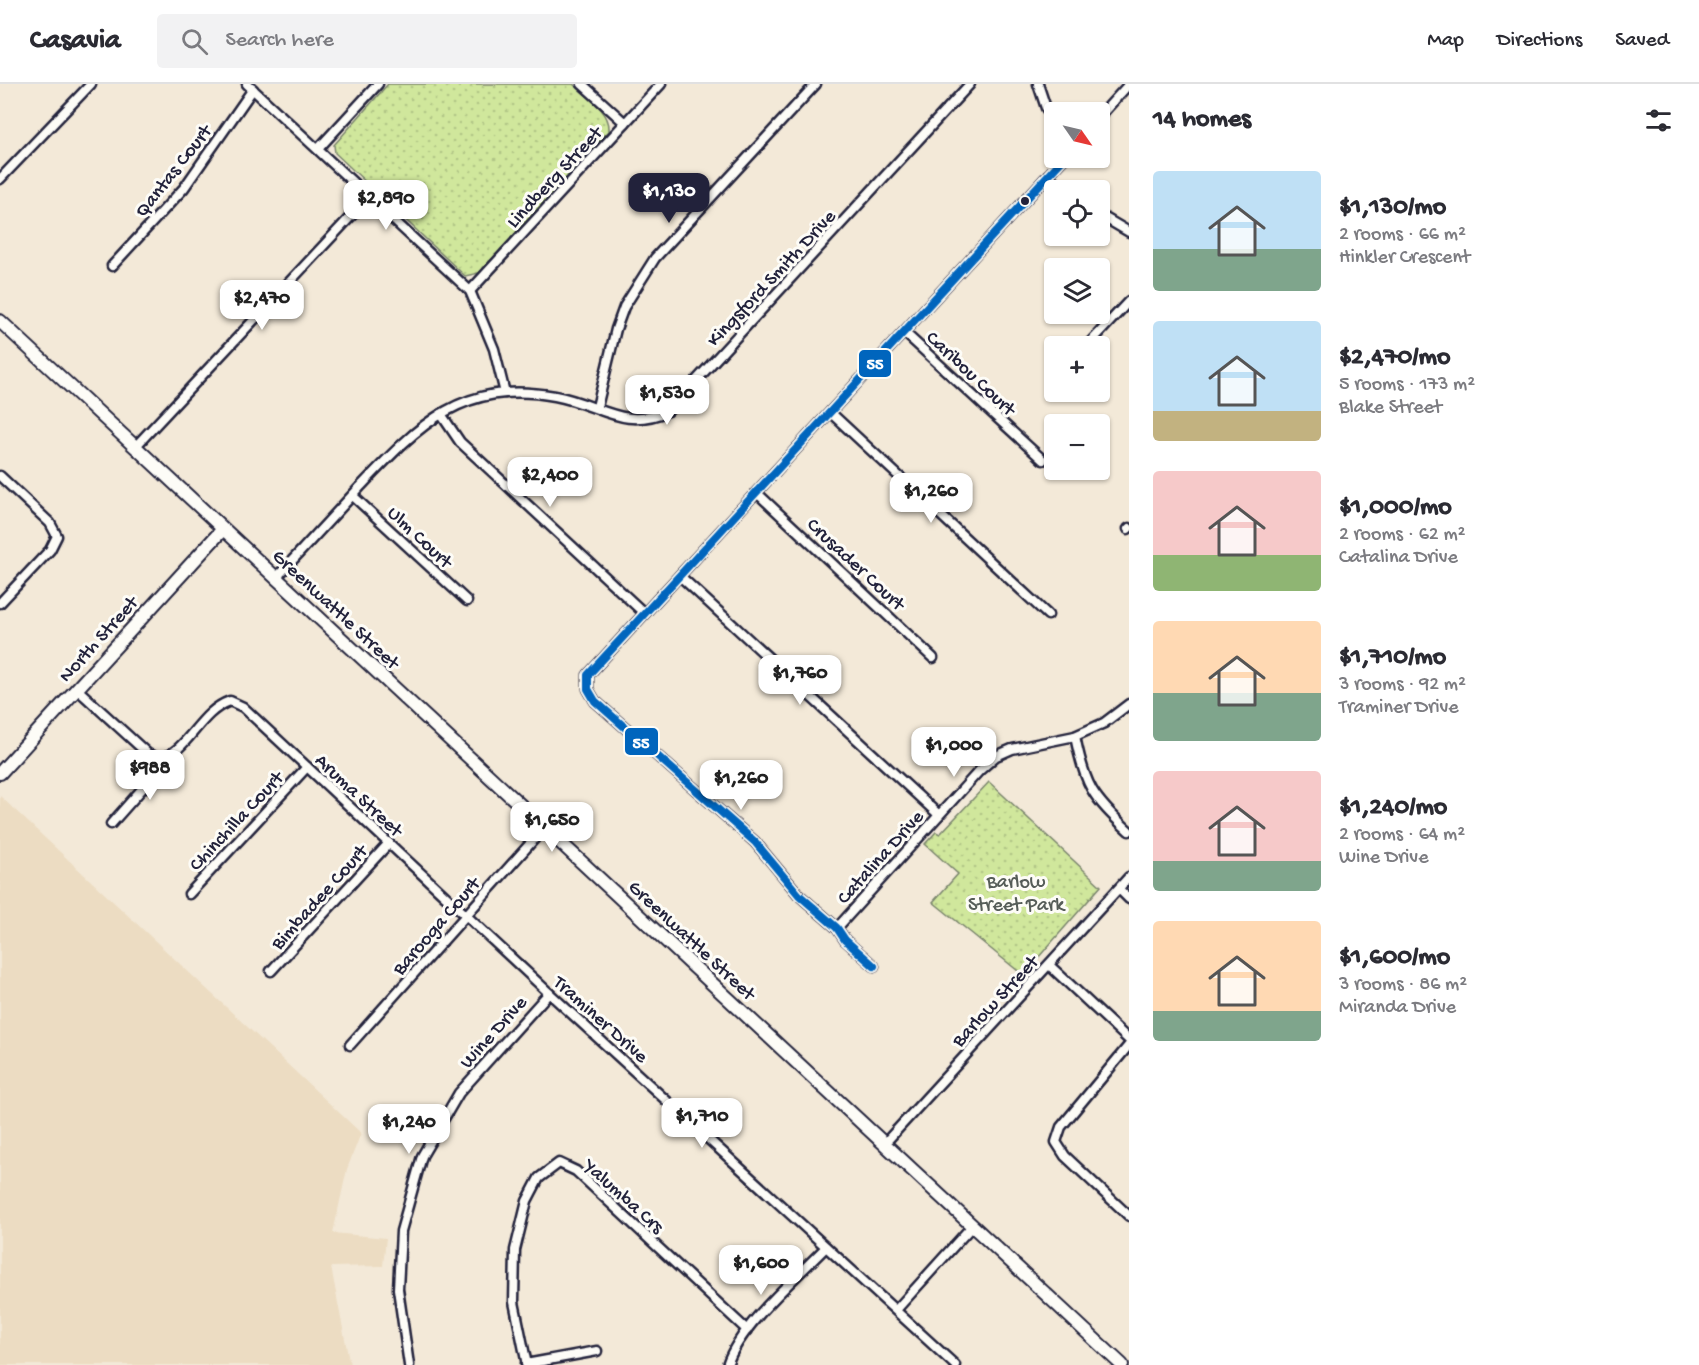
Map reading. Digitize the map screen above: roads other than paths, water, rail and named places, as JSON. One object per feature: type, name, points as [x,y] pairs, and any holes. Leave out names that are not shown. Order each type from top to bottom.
[{"type":"main road","name":"Greenwattle Street","points":[[0,321],[1122,1365]]},
{"type":"main road","name":"North Street","points":[[0,773],[223,530]]},
{"type":"street","points":[[0,179],[91,84]]},
{"type":"street","points":[[318,149],[378,84]]},
{"type":"street","points":[[582,84],[625,123]]},
{"type":"street","name":"Lindberg Street","points":[[470,291],[660,84]]},
{"type":"street","points":[[597,407],[616,329],[624,307],[649,267],[816,84]]},
{"type":"street","name":"Kingsford Smith Drive","points":[[276,578],[409,436],[441,414],[474,400],[505,393],[550,395],[597,407],[631,420],[650,419],[668,411],[970,84]]},
{"type":"street","points":[[1038,84],[1044,102]]},
{"type":"street","points":[[1110,105],[1129,84]]},
{"type":"street","points":[[250,87],[470,291],[494,349],[505,393]]},
{"type":"street","name":"Qantas Court","points":[[112,266],[184,188],[250,87]]},
{"type":"street","points":[[874,966],[845,940],[837,928],[798,895],[755,842],[595,701],[588,689],[588,675],[1055,168]]},
{"type":"street","points":[[1048,175],[1053,180]]},
{"type":"street","points":[[135,447],[369,197]]},
{"type":"street","points":[[1110,221],[1129,232]]},
{"type":"street","points":[[1096,336],[1129,301]]},
{"type":"street","name":"Caribou Court","points":[[905,333],[1043,460]]},
{"type":"street","points":[[831,413],[1048,615]]},
{"type":"street","points":[[441,414],[460,442],[645,614]]},
{"type":"street","points":[[0,476],[50,523],[57,536],[50,549],[0,603]]},
{"type":"street","name":"Crusader Court","points":[[757,493],[933,658]]},
{"type":"street","name":"Ulm Court","points":[[353,496],[467,601]]},
{"type":"street","points":[[680,576],[939,815]]},
{"type":"street","points":[[77,689],[148,754],[160,759],[150,780],[111,824]]},
{"type":"street","name":"Aruma Street","points":[[160,759],[175,751],[215,707],[230,701],[243,707],[467,915]]},
{"type":"street","name":"Catalina Drive","points":[[837,928],[939,815],[996,756],[1034,742],[1075,736],[1104,723],[1129,704]]},
{"type":"street","points":[[1075,736],[1082,772],[1091,792],[1102,806],[1129,831]]},
{"type":"street","name":"Chinchilla Court","points":[[189,894],[307,767]]},
{"type":"street","name":"Barooga Court","points":[[350,1045],[545,827]]},
{"type":"street","name":"Bimbadee Court","points":[[271,971],[389,843]]},
{"type":"street","name":"Barlow Street","points":[[884,1144],[1129,878]]},
{"type":"street","points":[[1119,889],[1129,899]]},
{"type":"street","name":"Traminer Drive","points":[[467,915],[955,1365]]},
{"type":"street","points":[[1049,965],[1129,1040]]},
{"type":"street","name":"Wine Drive","points":[[409,1365],[398,1289],[401,1231],[422,1156],[459,1094],[549,993]]},
{"type":"street","points":[[1129,1045],[1060,1127],[1056,1142],[1065,1156],[1129,1216]]},
{"type":"street","name":"Yalumba Crs","points":[[526,1364],[514,1302],[515,1250],[527,1201],[540,1178],[559,1163],[576,1171],[747,1330]]},
{"type":"street","points":[[896,1310],[972,1226]]},
{"type":"street","points":[[727,1365],[732,1349],[747,1330],[826,1247]]},
{"type":"street","points":[[526,1364],[597,1351]]},
{"type":"park label","name":"Barlow Street Park","points":[[1016,892]]}]
